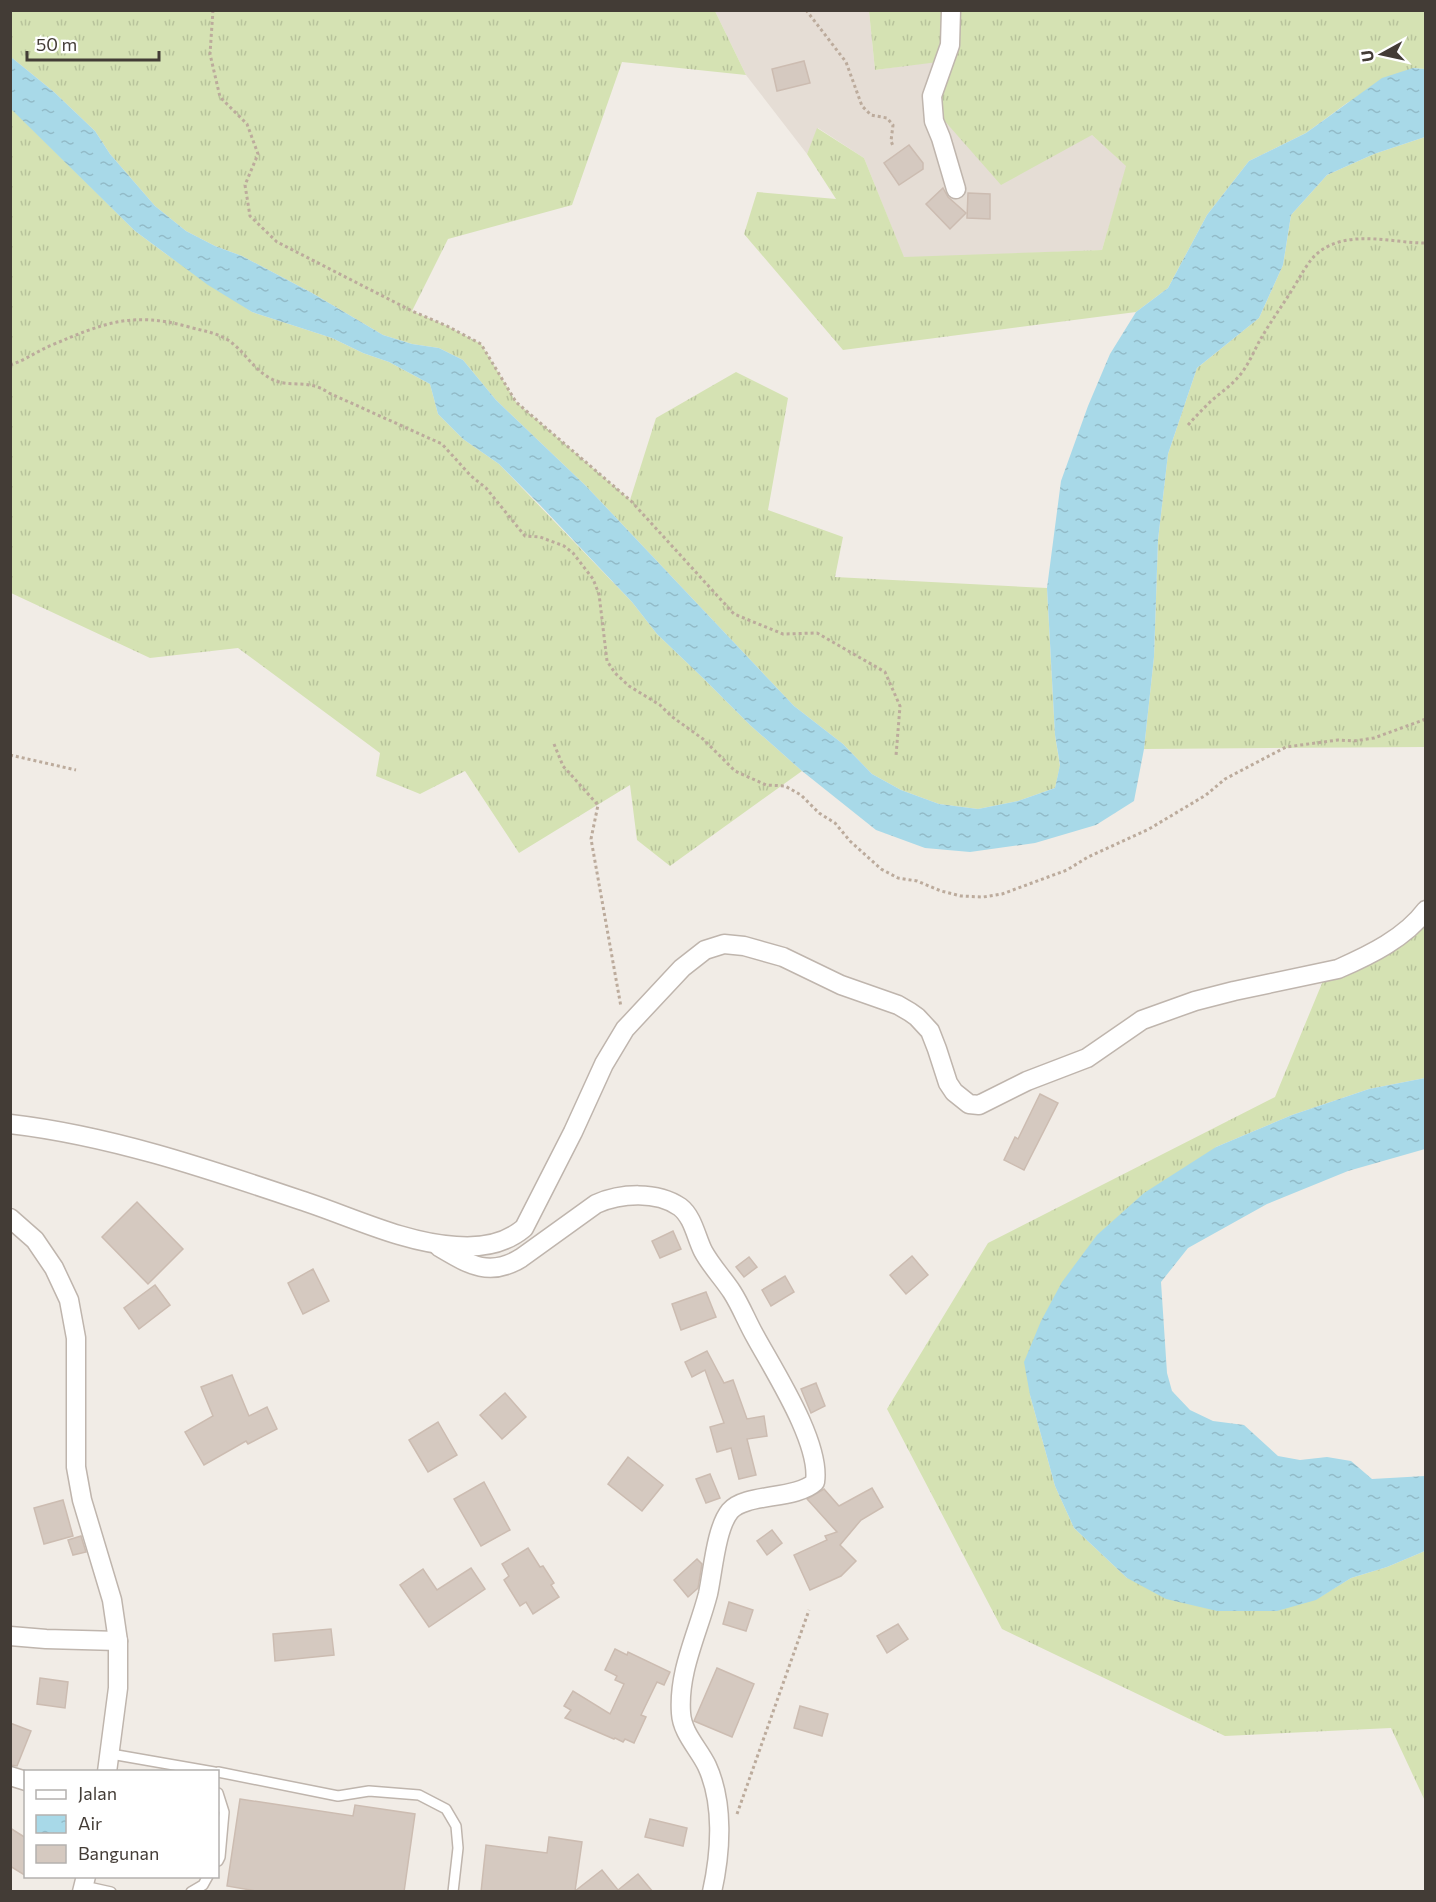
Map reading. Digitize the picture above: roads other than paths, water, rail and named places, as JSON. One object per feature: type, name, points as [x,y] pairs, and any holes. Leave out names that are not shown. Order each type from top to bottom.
[{"type":"street","points":[[951,10],[950,45],[932,96],[934,121],[956,189]]},
{"type":"street","points":[[10,1124],[56,1130],[113,1142],[221,1173],[383,1229],[430,1242],[455,1246],[489,1245],[514,1237],[524,1228],[573,1132],[604,1064],[625,1029],[670,979],[694,958],[724,944],[744,946],[783,957],[858,992],[898,1005],[917,1017],[933,1038],[948,1083],[954,1092],[969,1104],[979,1105],[1027,1081],[1088,1058],[1142,1020],[1195,1001],[1338,969],[1395,939],[1417,921],[1425,910]]},
{"type":"street","points":[[430,1242],[464,1262],[484,1268],[499,1268],[508,1266],[521,1258],[597,1204],[608,1199],[651,1196],[680,1208],[688,1216],[703,1251],[741,1307],[806,1435],[814,1459],[815,1482],[810,1487],[741,1504],[732,1509],[725,1519],[720,1532],[706,1602],[696,1627],[683,1677],[681,1714],[687,1732],[713,1780],[717,1802],[718,1843],[712,1892]]},
{"type":"street","points":[[10,1218],[35,1240],[54,1268],[69,1300],[75,1338],[76,1467],[82,1500],[112,1600],[118,1641],[118,1688],[109,1763]]},
{"type":"street","points":[[10,1636],[118,1641]]},
{"type":"lane","points":[[109,1763],[190,1770]]},
{"type":"lane","points":[[219,1773],[338,1796],[369,1791],[419,1795],[446,1809],[456,1826],[458,1848],[453,1892]]},
{"type":"lane","points":[[219,1796],[224,1812],[219,1859]]},
{"type":"lane","points":[[191,1892],[203,1885],[207,1878]]},
{"type":"lane","points":[[84,1885],[111,1892]]},
{"type":"water","points":[[11,57],[54,92],[95,131],[110,154],[155,206],[186,231],[215,246],[242,256],[312,293],[383,335],[412,344],[439,348],[463,360],[496,400],[586,486],[794,706],[843,744],[872,774],[901,790],[939,804],[978,809],[1018,801],[1055,788],[1060,765],[1055,735],[1047,588],[1061,481],[1088,406],[1110,354],[1136,312],[1168,288],[1207,215],[1249,161],[1306,133],[1382,78],[1413,68],[1425,69],[1425,137],[1374,154],[1327,175],[1291,215],[1283,265],[1259,318],[1197,368],[1168,454],[1158,540],[1154,657],[1144,749],[1134,801],[1096,825],[1035,843],[970,852],[925,848],[876,830],[802,771],[750,725],[657,634],[632,602],[499,464],[463,439],[438,414],[430,384],[389,362],[332,338],[252,312],[208,285],[135,231],[12,110]]},
{"type":"water","points":[[1425,1078],[1425,1149],[1348,1171],[1267,1204],[1188,1248],[1161,1282],[1167,1373],[1172,1391],[1190,1410],[1213,1421],[1244,1425],[1278,1456],[1300,1460],[1327,1457],[1351,1461],[1372,1479],[1425,1476],[1425,1551],[1387,1567],[1351,1578],[1316,1600],[1277,1611],[1217,1611],[1166,1599],[1127,1578],[1074,1528],[1055,1486],[1030,1395],[1024,1362],[1041,1321],[1062,1282],[1097,1235],[1144,1193],[1216,1147],[1292,1115],[1369,1089]]}]
